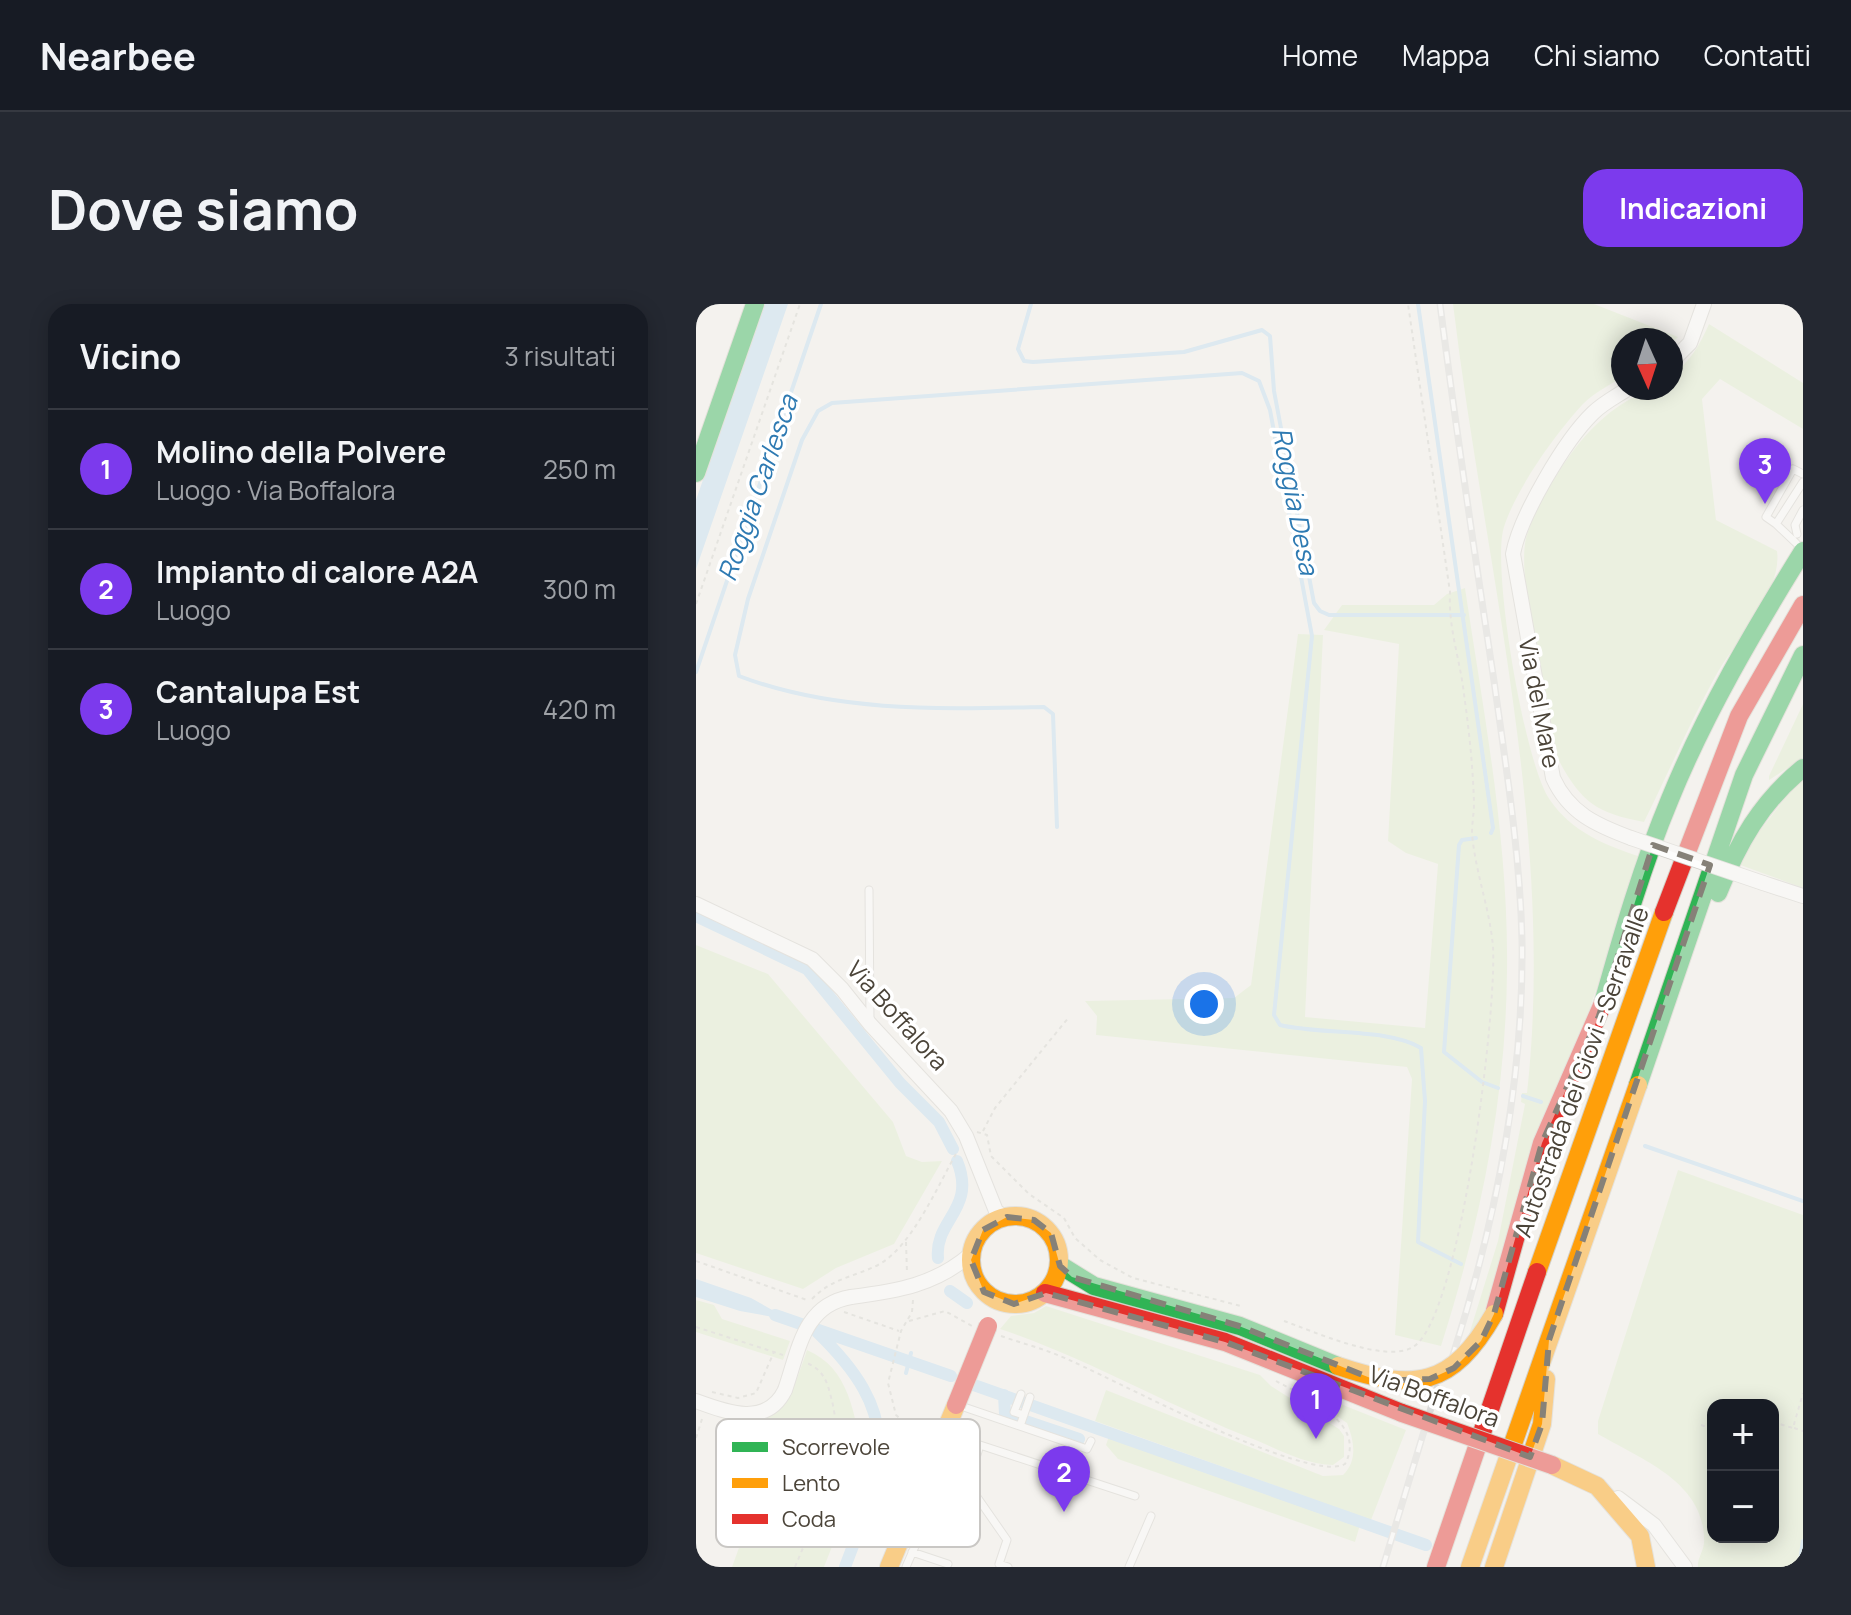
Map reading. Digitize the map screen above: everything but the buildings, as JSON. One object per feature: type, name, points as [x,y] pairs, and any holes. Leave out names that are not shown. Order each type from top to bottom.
[{"type":"main road","points":[[696,473],[703,430],[755,304]]},
{"type":"main road","points":[[1060,1265],[1072,1277],[1102,1289],[1239,1326],[1378,1381],[1403,1384],[1430,1379],[1464,1361],[1481,1341],[1494,1314],[1542,1143],[1599,1016],[1628,914],[1670,798],[1748,640],[1782,586],[1799,543]]},
{"type":"main road","name":"Autostrada dei Giovi - Serravalle","points":[[1436,1567],[1580,1145],[1723,751],[1759,678],[1803,605]]},
{"type":"main road","points":[[1470,1567],[1748,761],[1782,690],[1803,655]]},
{"type":"main road","points":[[1672,985],[1702,935],[1739,840],[1773,792],[1803,768]]},
{"type":"main road","points":[[1580,1145],[1615,964]]},
{"type":"main road","points":[[1024,1216],[1043,1226],[1057,1243],[1060,1265],[1055,1280],[1045,1293],[1030,1302],[1014,1304],[998,1301],[984,1291],[973,1273],[971,1254],[983,1230],[1004,1217],[1024,1216]]},
{"type":"main road","points":[[950,1419],[985,1329],[984,1291]]},
{"type":"main road","name":"Via Boffalora","points":[[1045,1293],[1225,1342],[1402,1413],[1552,1465],[1597,1486]]},
{"type":"main road","points":[[985,1329],[1014,1304]]},
{"type":"main road","points":[[1494,1567],[1542,1424],[1549,1340]]},
{"type":"main road","points":[[1597,1486],[1640,1536],[1647,1554],[1646,1567]]},
{"type":"main road","points":[[889,1567],[897,1547]]},
{"type":"street","points":[[1683,350],[1690,343],[1704,304]]},
{"type":"street","name":"Via del Mare","points":[[1612,400],[1594,412],[1574,437],[1528,510],[1516,535],[1513,554],[1553,778],[1564,797],[1584,817],[1631,838],[1803,896]]},
{"type":"street","name":"Via Boffalora","points":[[696,904],[812,959],[842,989],[870,1024],[951,1111],[966,1136],[996,1211],[1004,1217]]},
{"type":"street","points":[[703,1399],[748,1415],[771,1409],[785,1390],[812,1317],[826,1304],[924,1284],[945,1275],[971,1254]]},
{"type":"street","name":"Via Boffalora","points":[[1597,1486],[1628,1504],[1654,1525],[1685,1567]]},
{"type":"lane","points":[[1799,543],[1766,517],[1793,469],[1803,474]]},
{"type":"lane","points":[[1776,524],[1803,482]]},
{"type":"lane","points":[[1799,543],[1795,525],[1803,510]]},
{"type":"lane","points":[[869,890],[870,1024]]},
{"type":"lane","points":[[1021,1394],[1014,1412],[1024,1415]]},
{"type":"lane","points":[[1020,1426],[1030,1397]]},
{"type":"lane","points":[[956,1405],[1087,1449],[1091,1441]]},
{"type":"lane","points":[[980,1445],[1135,1496]]},
{"type":"lane","points":[[980,1501],[1007,1540],[999,1564],[1008,1567]]},
{"type":"lane","points":[[1129,1567],[1151,1516]]},
{"type":"lane","points":[[906,1567],[914,1547]]},
{"type":"lane","points":[[912,1552],[948,1564]]},
{"type":"path","points":[[696,604],[800,304]]},
{"type":"path","points":[[1408,304],[1450,592],[1450,619],[1464,691],[1474,803],[1472,833],[1493,948],[1483,1087],[1454,1254],[1437,1312],[1419,1342]]},
{"type":"path","points":[[982,1132],[995,1108],[1069,1017]]},
{"type":"path","points":[[812,1299],[833,1282],[878,1265],[906,1241],[966,1136],[982,1132],[987,1135],[991,1156],[1029,1194],[1064,1218],[1075,1238],[1100,1260]]},
{"type":"path","points":[[906,1241],[907,1273]]},
{"type":"path","points":[[696,1261],[807,1300]]},
{"type":"path","points":[[899,1419],[893,1410],[890,1370],[913,1300]]},
{"type":"path","points":[[836,1309],[901,1331]]},
{"type":"path","points":[[908,1321],[916,1322],[945,1311],[985,1329],[1057,1354],[1238,1438],[1315,1466],[1331,1469],[1345,1464],[1349,1437],[1341,1423],[1273,1379]]},
{"type":"path","points":[[696,1327],[784,1355]]},
{"type":"path","points":[[703,1399],[712,1391],[738,1398],[756,1393],[774,1352]]},
{"type":"path","points":[[803,1362],[824,1375],[835,1419]]},
{"type":"path","points":[[1793,1428],[1803,1393]]},
{"type":"path","points":[[696,1438],[703,1418]]},
{"type":"path","points":[[1779,1424],[1803,1431]]},
{"type":"path","points":[[1701,1425],[1707,1427]]},
{"type":"path","points":[[795,1567],[803,1547]]},
{"type":"highlighted area","points":[[1653,845],[1710,865],[1549,1340],[1542,1424],[1530,1457],[1225,1342],[1046,1293],[1014,1304],[984,1292],[971,1260],[983,1230],[1007,1217],[1034,1220],[1051,1233],[1060,1266],[1072,1277],[1239,1326],[1378,1381],[1430,1379],[1454,1368],[1481,1341],[1494,1314],[1542,1143],[1599,1016]]},
{"type":"green space","points":[[1453,304],[1594,304],[1655,328],[1611,328],[1611,384],[1587,400],[1561,430],[1527,479],[1504,527],[1501,549],[1506,622],[1521,709],[1540,780],[1550,800],[1568,821],[1602,842],[1641,857],[1486,1315],[1467,1341],[1498,1241],[1525,1104],[1521,1102],[1522,1093],[1527,1093],[1533,995],[1532,896],[1525,797],[1498,599]]},
{"type":"green space","points":[[1709,324],[1803,383],[1803,429],[1720,379],[1702,399],[1716,520],[1777,551],[1777,566],[1765,599],[1715,677],[1644,822],[1613,814],[1591,803],[1573,784],[1557,757],[1529,613],[1524,558],[1526,538],[1543,498],[1561,468],[1579,443],[1606,416],[1629,400],[1683,400],[1683,366]]},
{"type":"green space","points":[[1465,588],[1500,827],[1507,972],[1502,1067],[1488,1161],[1468,1254],[1441,1346],[1395,1335],[1412,1079],[1407,1067],[1096,1035],[1097,1016],[1085,1001],[1234,998],[1251,985],[1298,634],[1323,635],[1305,1017],[1425,1028],[1438,864],[1406,853],[1388,841],[1399,644],[1324,630],[1342,605],[1434,605],[1447,594]]},
{"type":"green space","points":[[1803,704],[1803,758],[1769,780],[1769,776]]},
{"type":"green space","points":[[1803,775],[1803,888],[1735,863]]},
{"type":"green space","points":[[696,945],[768,974],[893,1122],[906,1156],[922,1162],[942,1161],[894,1244],[836,1268],[803,1289],[696,1253]]},
{"type":"green space","points":[[1678,1170],[1803,1215],[1803,1567],[1698,1567],[1704,1543],[1702,1522],[1683,1489],[1651,1464],[1598,1434],[1598,1421]]},
{"type":"green space","points":[[696,1300],[714,1305],[722,1319],[790,1341],[783,1360],[696,1332]]},
{"type":"green space","points":[[1046,1306],[1260,1375],[1271,1386],[1339,1429],[1344,1436],[1344,1457],[1333,1465],[1294,1457],[1065,1354],[1000,1329],[1011,1316],[1034,1313]]},
{"type":"green space","points":[[807,1350],[821,1358],[837,1374],[848,1395],[855,1419],[759,1419],[772,1415],[781,1407]]},
{"type":"green space","points":[[1290,1384],[1406,1430],[1371,1520],[1095,1421],[1106,1390],[1323,1476],[1343,1475],[1353,1457],[1347,1423]]},
{"type":"green space","points":[[1109,1436],[1360,1525],[1355,1542],[1118,1459],[1106,1445]]},
{"type":"green space","points":[[739,1547],[832,1547],[824,1567],[732,1567]]},
{"type":"water","points":[[764,304],[788,304],[696,569],[696,500]]},
{"type":"water","points":[[696,1279],[751,1298],[790,1320],[740,1311],[696,1297]]},
{"type":"waterway","name":"Roggia Carlesca","points":[[696,672],[821,304]]},
{"type":"waterway","name":"Roggia Desa","points":[[1031,304],[1018,349],[1024,361],[1184,352],[1262,330],[1270,336],[1274,391],[1314,603],[1320,611],[1329,615],[1464,615]]},
{"type":"waterway","points":[[1418,304],[1493,828],[1491,833]]},
{"type":"waterway","points":[[1057,827],[1053,714],[1044,707],[929,708],[852,703],[813,697],[739,676],[735,655],[748,599],[802,440],[818,411],[832,403],[1242,373],[1259,381],[1270,410],[1312,636],[1274,1015],[1280,1025],[1391,1037],[1421,1048],[1425,1101],[1418,1242],[1461,1264]]},
{"type":"waterway","name":"Roggia Desa","points":[[1476,838],[1462,840],[1459,845],[1444,1052],[1482,1082],[1498,1088]]},
{"type":"waterway","name":"Roggia Carlesca","points":[[696,916],[807,969],[900,1083],[939,1122],[953,1149]]},
{"type":"waterway","name":"Roggia Desa","points":[[1523,1096],[1541,1102]]},
{"type":"waterway","name":"Roggia Desa","points":[[1645,1146],[1803,1201]]},
{"type":"waterway","name":"Roggia Carlesca","points":[[938,1258],[938,1245],[962,1191],[957,1161]]},
{"type":"waterway","name":"Roggia Carlesca","points":[[950,1291],[967,1303]]},
{"type":"waterway","points":[[775,1315],[951,1376]]},
{"type":"waterway","points":[[817,1332],[845,1363],[864,1391],[875,1419]]},
{"type":"waterway","points":[[906,1373],[911,1353]]},
{"type":"waterway","points":[[971,1384],[1426,1545]]},
{"type":"waterway","points":[[1004,1395],[1005,1414],[1079,1439]]},
{"type":"waterway","name":"Roggia Desa","points":[[1799,1567],[1803,1541]]},
{"type":"waterway","points":[[845,1567],[852,1547]]},
{"type":"railway","points":[[1440,304],[1508,778],[1522,940],[1518,1046],[1504,1150],[1482,1253],[1453,1355]]},
{"type":"railway","points":[[1383,1567],[1437,1388]]},
{"type":"traffic: fast","points":[[696,473],[755,304]]},
{"type":"traffic: fast","points":[[1603,1003],[1642,875],[1684,767],[1731,672],[1803,551]]},
{"type":"traffic: fast","points":[[1638,1085],[1744,775],[1803,655]]},
{"type":"traffic: fast","points":[[1718,893],[1752,824],[1775,795],[1803,768]]},
{"type":"traffic: fast","points":[[1060,1265],[1094,1286],[1240,1326],[1338,1366]]},
{"type":"traffic: slow","points":[[1537,1272],[1664,912]]},
{"type":"traffic: slow","points":[[1470,1567],[1638,1085]]},
{"type":"traffic: slow","points":[[1015,1216],[1040,1223],[1052,1235],[1059,1260],[1052,1285],[1040,1297],[1015,1304],[990,1297],[978,1285],[971,1260],[978,1235],[990,1223],[1015,1216]]},
{"type":"traffic: slow","points":[[1338,1366],[1389,1379],[1429,1377],[1463,1357],[1494,1314]]},
{"type":"traffic: slow","points":[[1494,1567],[1542,1424],[1546,1379]]},
{"type":"traffic: slow","points":[[950,1419],[956,1405]]},
{"type":"traffic: slow","points":[[1552,1465],[1597,1486]]},
{"type":"traffic: slow","points":[[1597,1486],[1640,1536],[1646,1567]]},
{"type":"traffic: slow","points":[[889,1567],[897,1547]]},
{"type":"traffic: jam","points":[[1664,912],[1739,716],[1803,605]]},
{"type":"traffic: jam","points":[[1494,1314],[1542,1143],[1603,1003]]},
{"type":"traffic: jam","points":[[1436,1567],[1537,1272]]},
{"type":"traffic: jam","points":[[1045,1293],[1225,1342],[1402,1413]]},
{"type":"traffic: jam","points":[[956,1405],[988,1326]]},
{"type":"traffic: jam","points":[[1402,1413],[1552,1465]]},
{"type":"place","name":"Cantalupa Est","points":[[1765,504]]},
{"type":"place","name":"Molino della Polvere","points":[[1316,1439]]},
{"type":"place","name":"Impianto di calore A2A","points":[[1064,1512]]}]
